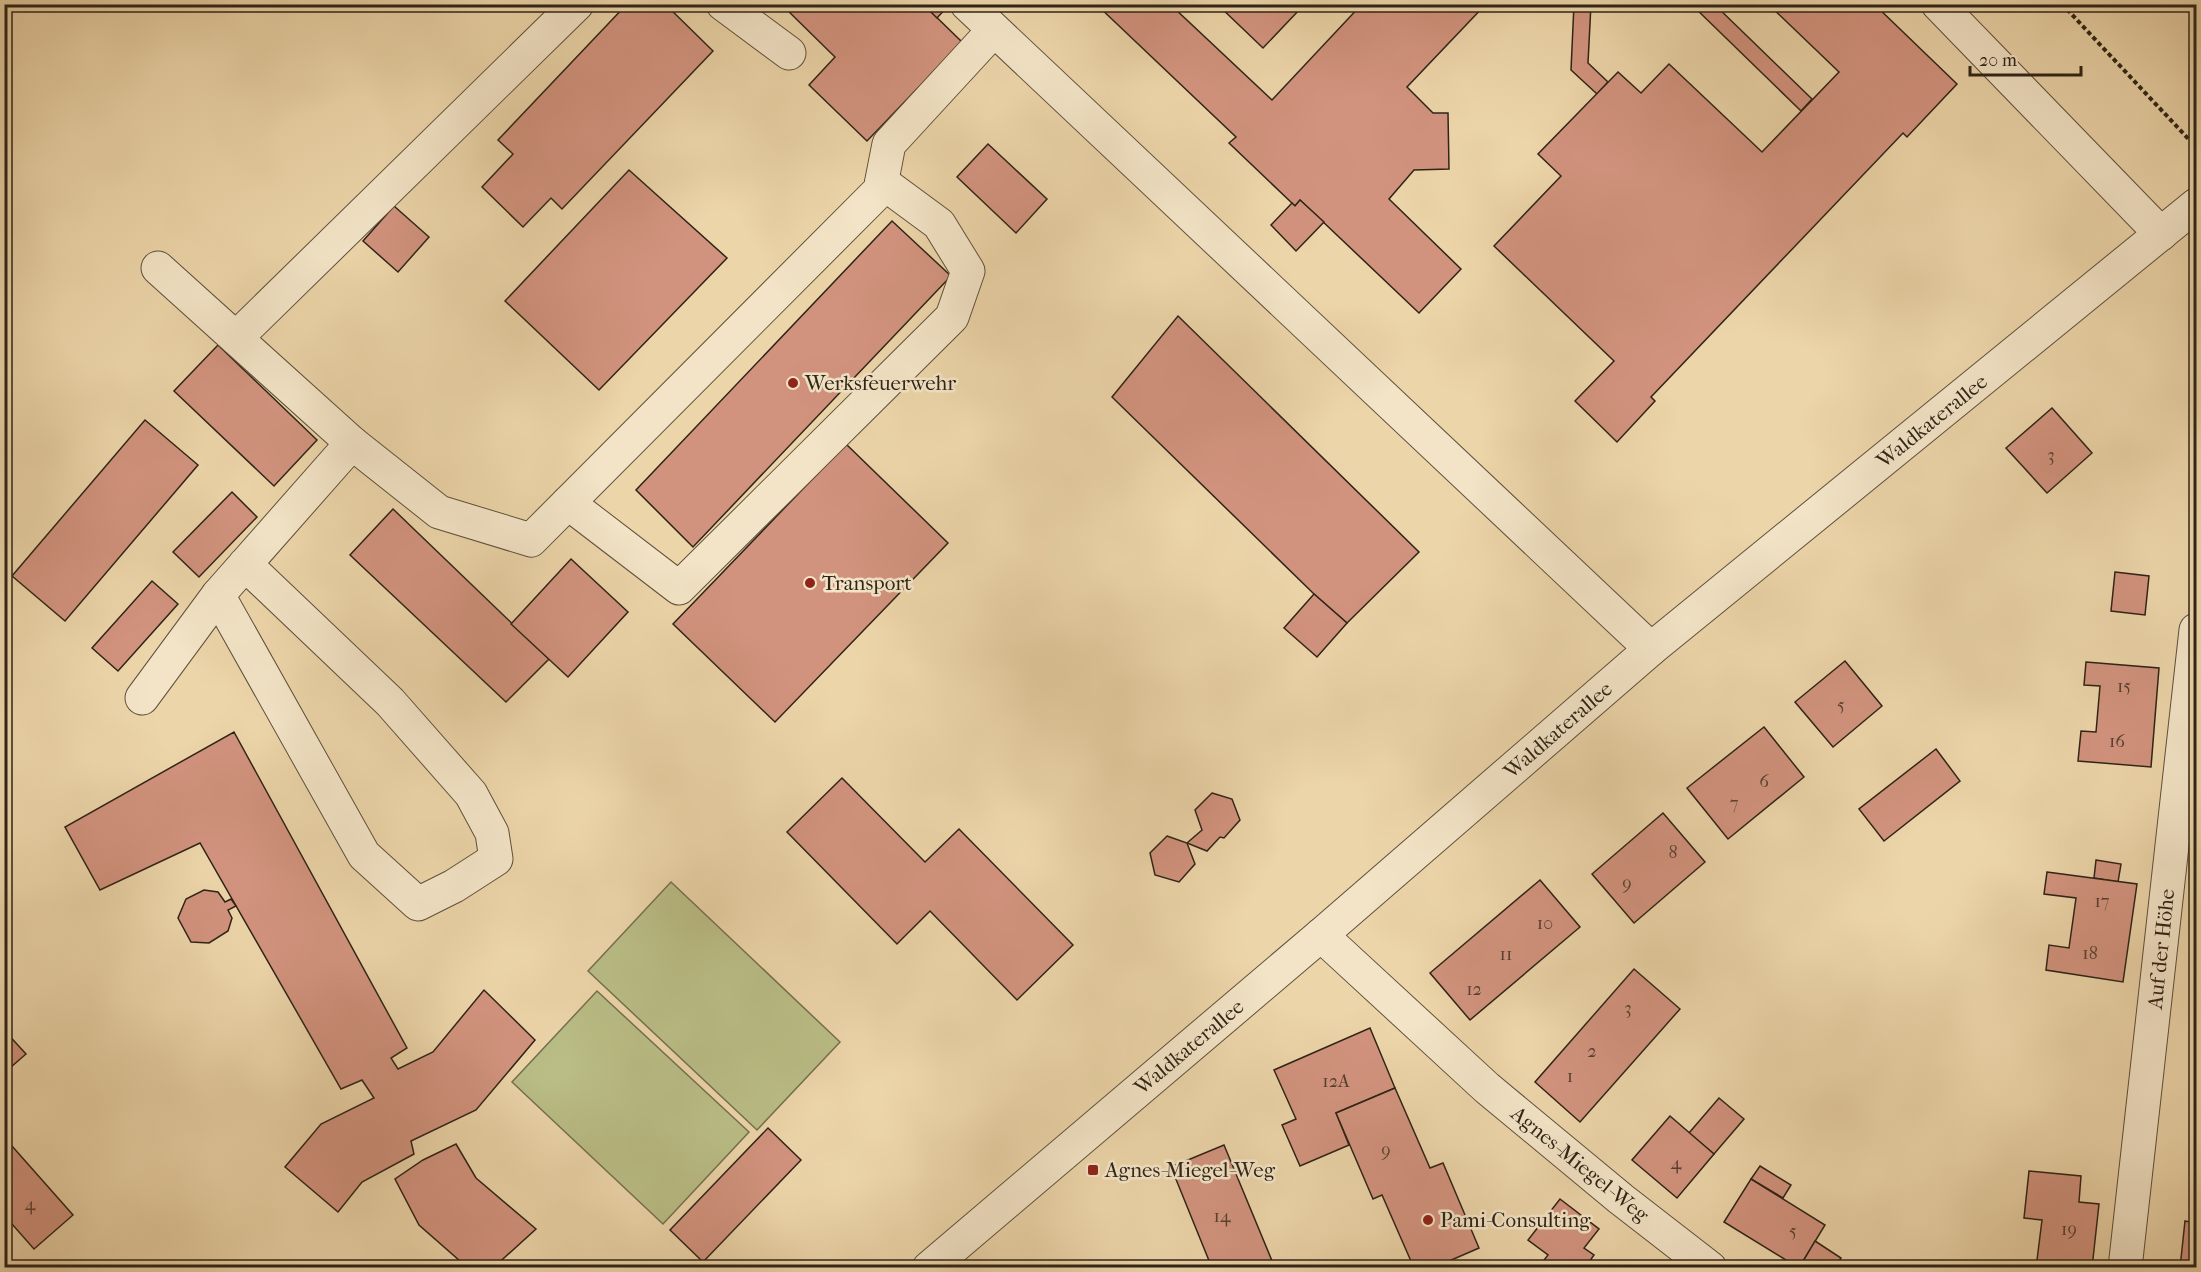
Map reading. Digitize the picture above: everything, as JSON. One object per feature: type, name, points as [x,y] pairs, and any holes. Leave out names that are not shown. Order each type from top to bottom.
[{"type":"street","points":[[236,338],[577,4]]},
{"type":"street","points":[[723,4],[789,53]]},
{"type":"street","points":[[968,4],[993,31],[1652,649]]},
{"type":"street","points":[[1938,4],[2184,223]]},
{"type":"street","points":[[158,268],[352,442],[439,512],[531,540],[880,190],[889,144],[993,31]]},
{"type":"street","points":[[568,502],[679,588],[952,317],[968,271],[939,224],[882,182]]},
{"type":"street","name":"Waldkaterallee","points":[[929,1268],[1321,935],[1652,649],[2184,223]]},
{"type":"street","points":[[142,698],[218,595],[352,442]]},
{"type":"street","points":[[218,595],[364,855],[418,904],[454,886],[496,859],[492,833],[471,794],[390,702],[245,564]]},
{"type":"street","name":"Auf der Höhe","points":[[2126,1268],[2196,630]]},
{"type":"street","name":"Agnes-Miegel-Weg","points":[[1321,935],[1487,1088],[1710,1268]]},
{"type":"path","points":[[2062,4],[2196,147]]},
{"type":"green space","points":[[671,882],[840,1042],[757,1130],[588,971]]},
{"type":"green space","points":[[597,991],[749,1132],[663,1224],[512,1082]]},
{"type":"building","points":[[627,4],[665,4],[713,51],[562,209],[551,198],[523,227],[482,187],[513,154],[498,140]]},
{"type":"building","points":[[781,4],[923,4],[962,42],[867,141],[809,85],[835,57]]},
{"type":"building","points":[[934,4],[950,4],[937,18],[929,10]]},
{"type":"building","points":[[1096,4],[1173,4],[1172,6],[1272,100],[1362,4],[1486,4],[1407,87],[1433,113],[1448,113],[1449,169],[1414,170],[1389,199],[1461,269],[1419,313],[1300,200],[1295,206],[1229,143],[1236,137]]},
{"type":"building","points":[[1217,4],[1297,4],[1301,8],[1263,48]]},
{"type":"building","points":[[1574,4],[1591,4],[1588,63],[1608,82],[1597,94],[1571,70]]},
{"type":"building","points":[[1691,4],[1714,4],[1812,99],[1801,111]]},
{"type":"building","points":[[1768,4],[1874,4],[1957,84],[1907,137],[1903,133],[1651,397],[1655,401],[1617,442],[1575,401],[1614,361],[1494,246],[1561,176],[1538,154],[1618,72],[1641,93],[1669,64],[1762,152],[1839,72]]},
{"type":"building","points":[[988,144],[1047,199],[1016,233],[957,177]]},
{"type":"building","points":[[629,170],[727,258],[599,390],[505,301]]},
{"type":"building","points":[[1300,200],[1324,222],[1296,251],[1271,225],[1292,203],[1295,206]]},
{"type":"building","points":[[394,206],[429,237],[398,272],[363,241]]},
{"type":"building","name":"Werksfeuerwehr","points":[[892,221],[951,276],[693,547],[636,490]]},
{"type":"building","points":[[1178,316],[1419,552],[1347,623],[1314,594],[1112,397]]},
{"type":"building","points":[[218,345],[317,440],[274,486],[174,391]]},
{"type":"building","points":[[2052,408],[2092,453],[2047,493],[2006,448]]},
{"type":"building","points":[[145,420],[198,465],[65,621],[12,576]]},
{"type":"building","name":"Transport","points":[[846,444],[948,543],[775,722],[673,624]]},
{"type":"building","points":[[232,492],[257,517],[199,577],[173,552]]},
{"type":"building","points":[[393,509],[549,659],[506,702],[350,555]]},
{"type":"building","points":[[571,559],[628,612],[568,677],[511,624]]},
{"type":"building","points":[[2115,572],[2149,576],[2145,615],[2111,611]]},
{"type":"building","points":[[152,581],[178,604],[118,671],[92,648]]},
{"type":"building","points":[[1314,594],[1347,623],[1317,657],[1284,628]]},
{"type":"building","points":[[1845,661],[1882,706],[1833,747],[1795,702]]},
{"type":"building","points":[[2086,662],[2159,668],[2151,767],[2078,761],[2081,731],[2096,732],[2100,686],[2084,685]]},
{"type":"building","points":[[1764,727],[1804,777],[1728,839],[1687,788]]},
{"type":"building","points":[[234,732],[407,1048],[391,1058],[398,1069],[433,1052],[484,990],[535,1040],[476,1110],[411,1141],[414,1154],[362,1182],[338,1212],[285,1167],[321,1124],[374,1098],[362,1080],[341,1089],[200,843],[100,890],[65,827]]},
{"type":"building","points":[[1936,749],[1960,781],[1884,841],[1859,809]]},
{"type":"building","points":[[842,778],[925,862],[959,829],[1073,945],[1017,1000],[930,911],[897,944],[787,832]]},
{"type":"building","points":[[1212,793],[1232,799],[1240,820],[1224,838],[1220,837],[1207,851],[1187,843],[1202,830],[1195,810]]},
{"type":"building","points":[[1663,813],[1705,862],[1634,923],[1592,874]]},
{"type":"building","points":[[1167,836],[1187,843],[1195,864],[1179,882],[1155,875],[1150,853]]},
{"type":"building","points":[[2096,860],[2121,864],[2118,882],[2094,878]]},
{"type":"building","points":[[2047,872],[2137,884],[2123,982],[2046,970],[2049,945],[2069,948],[2076,898],[2044,894]]},
{"type":"building","points":[[1540,880],[1580,927],[1470,1020],[1430,973]]},
{"type":"building","points":[[204,890],[218,892],[225,902],[231,899],[236,906],[228,910],[232,918],[228,931],[209,943],[191,942],[178,918],[186,899]]},
{"type":"building","points":[[1634,969],[1680,1009],[1580,1122],[1535,1082]]},
{"type":"building","points":[[1370,1028],[1395,1088],[1336,1113],[1349,1145],[1300,1166],[1282,1125],[1296,1119],[1274,1070]]},
{"type":"building","points":[[4,1030],[26,1054],[4,1073]]},
{"type":"building","points":[[1395,1088],[1430,1168],[1443,1163],[1479,1248],[1433,1268],[1414,1268],[1382,1195],[1373,1199],[1336,1113]]},
{"type":"building","points":[[1719,1098],[1744,1119],[1714,1154],[1689,1133]]},
{"type":"building","points":[[1670,1116],[1714,1154],[1677,1198],[1632,1160]]},
{"type":"building","points":[[768,1128],[801,1160],[703,1262],[670,1230]]},
{"type":"building","points":[[4,1137],[73,1215],[34,1249],[4,1215]]},
{"type":"building","points":[[456,1144],[476,1178],[536,1229],[493,1268],[468,1268],[419,1225],[395,1179],[423,1160]]},
{"type":"building","points":[[1224,1145],[1275,1268],[1212,1268],[1171,1167]]},
{"type":"building","points":[[1760,1166],[1791,1185],[1783,1198],[1751,1179]]},
{"type":"building","points":[[2029,1171],[2081,1176],[2079,1202],[2099,1204],[2092,1268],[2036,1268],[2042,1220],[2024,1218]]},
{"type":"building","points":[[1751,1179],[1825,1225],[1799,1268],[1724,1222]]},
{"type":"building","points":[[1560,1199],[1599,1229],[1584,1248],[1594,1255],[1585,1268],[1538,1268],[1548,1255],[1528,1240]]},
{"type":"building","points":[[2185,1221],[2196,1223],[2196,1268],[2180,1268]]},
{"type":"building","points":[[1815,1241],[1841,1258],[1835,1268],[1799,1268]]},
{"type":"place","name":"Werksfeuerwehr","points":[[793,383]]},
{"type":"place","name":"Transport","points":[[810,583]]},
{"type":"place","name":"Agnes-Miegel-Weg","points":[[1093,1170]]},
{"type":"place","name":"Pami-Consulting","points":[[1428,1220]]}]
